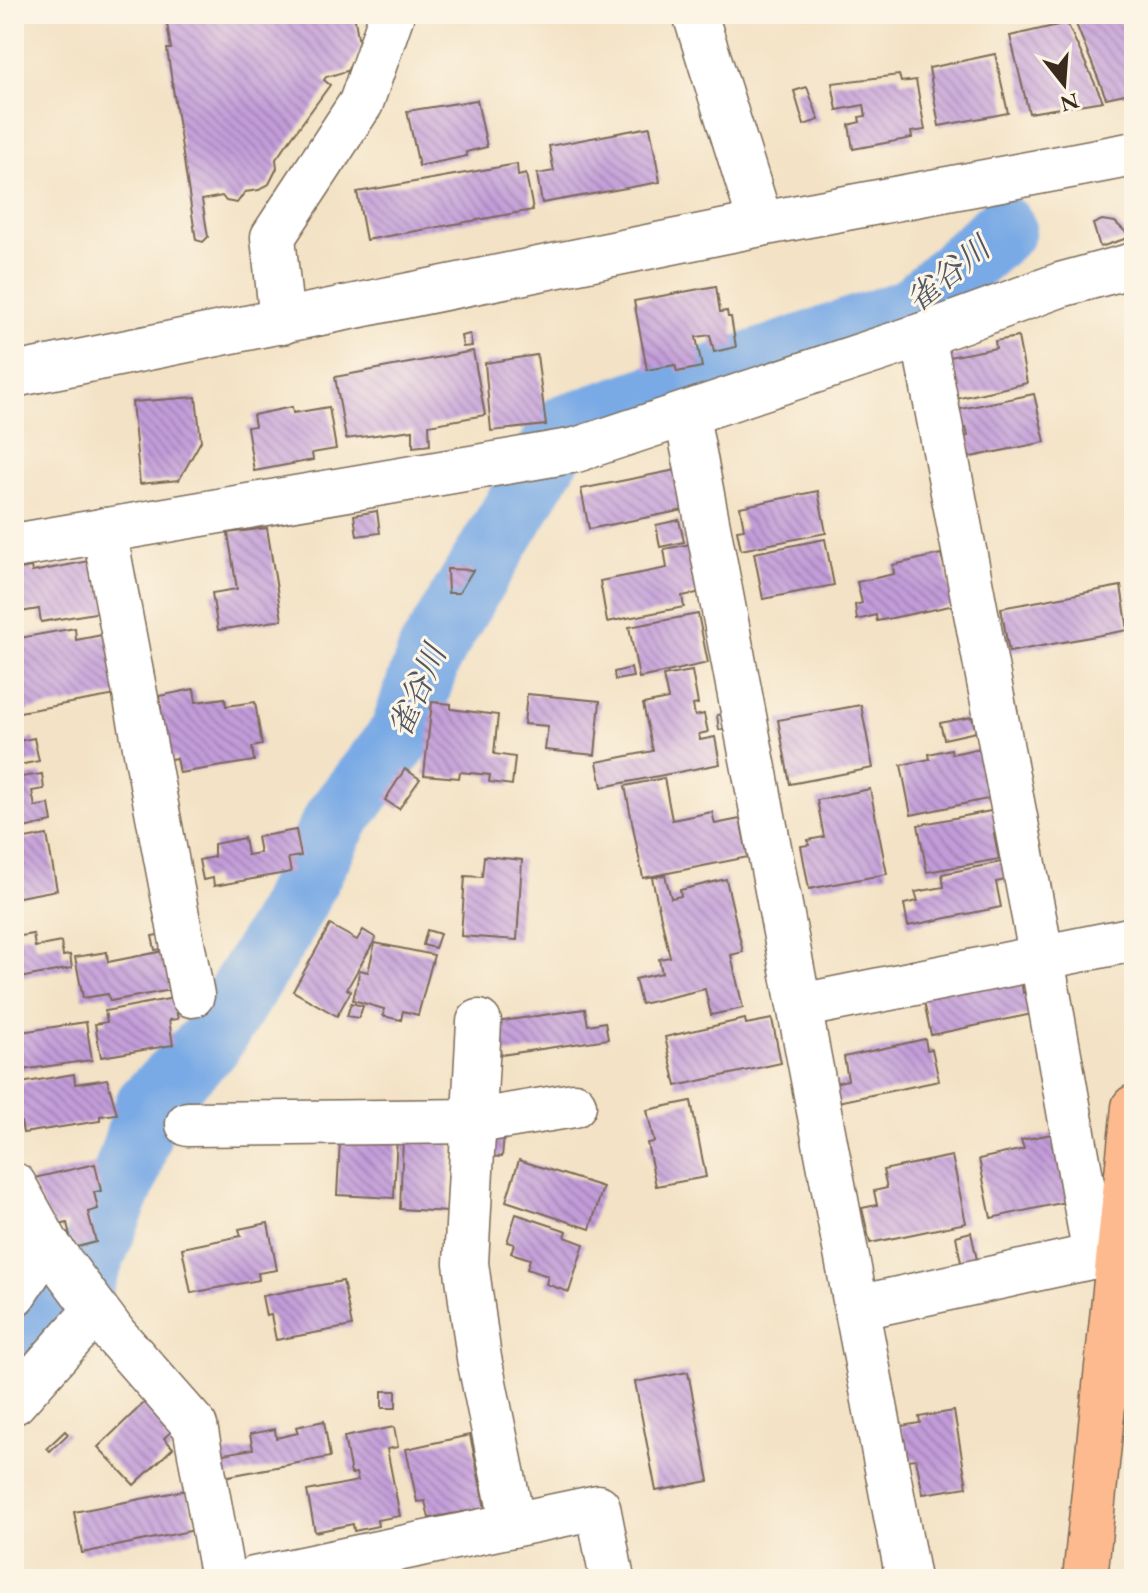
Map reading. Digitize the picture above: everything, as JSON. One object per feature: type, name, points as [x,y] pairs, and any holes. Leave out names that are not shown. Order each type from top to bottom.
[{"type":"highway","points":[[1085,1579],[1116,1254],[1134,1107]]},
{"type":"street","points":[[282,322],[273,237],[361,103],[392,14]]},
{"type":"street","points":[[695,14],[761,224]]},
{"type":"street","points":[[14,375],[761,224],[1134,154]]},
{"type":"street","points":[[14,546],[566,452],[687,416],[1060,285],[1134,265]]},
{"type":"street","points":[[857,1308],[1116,1254],[1042,959],[923,335]]},
{"type":"street","points":[[687,416],[908,1579]]},
{"type":"street","points":[[104,530],[192,995]]},
{"type":"street","points":[[800,1006],[1134,939]]},
{"type":"street","points":[[479,1022],[477,1121],[466,1263],[479,1358],[513,1525]]},
{"type":"street","points":[[188,1124],[477,1121],[574,1105]]},
{"type":"street","points":[[15,1192],[75,1281],[195,1426],[223,1579]]},
{"type":"street","points":[[14,1294],[75,1281]]},
{"type":"street","points":[[14,1402],[75,1281]]},
{"type":"street","points":[[254,1579],[598,1507],[612,1579]]},
{"type":"building","points":[[182,14],[354,14],[360,49],[347,71],[326,77],[324,80],[330,85],[276,159],[277,168],[269,184],[259,190],[245,192],[237,203],[226,201],[222,196],[202,200],[208,237],[203,242],[196,240],[167,49],[171,49],[166,17]]},
{"type":"building","points":[[1104,14],[1134,14],[1134,92],[1106,98],[1076,24]]},
{"type":"building","points":[[1067,23],[1103,101],[1029,113],[1010,36]]},
{"type":"building","points":[[995,54],[1008,113],[939,126],[929,68]]},
{"type":"building","points":[[899,75],[901,82],[916,80],[925,130],[911,132],[912,138],[853,149],[849,125],[860,122],[859,117],[866,116],[864,105],[837,110],[832,83]]},
{"type":"building","points":[[807,87],[819,120],[804,125],[794,91]]},
{"type":"building","points":[[477,100],[487,147],[466,152],[467,156],[419,166],[407,111]]},
{"type":"building","points":[[650,127],[660,182],[542,203],[537,174],[554,171],[549,146]]},
{"type":"building","points":[[517,164],[518,176],[526,174],[533,210],[366,240],[357,192]]},
{"type":"building","points":[[1102,220],[1115,222],[1131,237],[1100,247],[1093,224]]},
{"type":"building","points":[[716,286],[720,312],[727,311],[728,317],[731,317],[736,347],[714,352],[710,335],[696,337],[702,367],[677,372],[675,365],[647,370],[634,301]]},
{"type":"building","points":[[470,334],[472,346],[463,347],[461,336]]},
{"type":"building","points":[[1018,337],[1027,383],[947,401],[944,358],[996,348],[995,341]]},
{"type":"building","points":[[473,351],[485,415],[429,425],[430,445],[413,447],[413,430],[346,439],[335,377]]},
{"type":"building","points":[[537,355],[546,425],[491,431],[485,363]]},
{"type":"building","points":[[1034,394],[1045,442],[956,460],[952,439],[968,436],[966,428],[959,429],[956,410]]},
{"type":"building","points":[[196,397],[201,441],[179,480],[140,484],[132,402]]},
{"type":"building","points":[[292,407],[293,413],[329,407],[336,449],[312,453],[313,460],[254,471],[247,427],[255,426],[253,415]]},
{"type":"building","points":[[681,469],[689,509],[589,529],[581,489]]},
{"type":"building","points":[[818,491],[826,533],[741,550],[737,530],[744,529],[740,507]]},
{"type":"building","points":[[377,511],[380,533],[357,536],[354,515]]},
{"type":"building","points":[[679,520],[684,542],[660,547],[656,525]]},
{"type":"building","points":[[267,528],[282,620],[218,630],[212,593],[237,589],[228,533]]},
{"type":"building","points":[[825,539],[834,585],[763,599],[754,553]]},
{"type":"building","points":[[696,543],[702,592],[682,596],[684,607],[607,622],[600,581],[667,568],[664,549]]},
{"type":"building","points":[[941,554],[955,605],[877,621],[876,615],[857,620],[855,605],[862,603],[857,582],[894,574],[893,565]]},
{"type":"building","points":[[99,559],[107,611],[41,622],[39,609],[14,613],[14,570],[31,567],[32,572]]},
{"type":"building","points":[[447,569],[473,570],[459,593],[448,593]]},
{"type":"building","points":[[1121,586],[1128,630],[1009,652],[1001,608]]},
{"type":"building","points":[[698,614],[708,663],[639,678],[629,627]]},
{"type":"building","points":[[75,628],[76,640],[112,633],[122,694],[14,713],[14,639]]},
{"type":"building","points":[[631,668],[633,677],[615,680],[614,672]]},
{"type":"building","points":[[692,671],[698,704],[693,705],[695,716],[704,714],[708,732],[699,734],[700,740],[715,737],[720,764],[602,787],[597,762],[653,751],[643,704],[668,699],[663,676]]},
{"type":"building","points":[[194,689],[196,702],[225,698],[226,706],[255,702],[262,745],[252,747],[254,761],[179,773],[176,758],[165,760],[156,709],[161,708],[159,696]]},
{"type":"building","points":[[527,694],[600,701],[595,755],[545,750],[548,726],[524,724]]},
{"type":"building","points":[[432,702],[451,704],[451,709],[498,715],[494,754],[515,757],[512,785],[489,782],[490,775],[460,772],[459,778],[424,775]]},
{"type":"building","points":[[861,705],[873,768],[790,784],[778,720]]},
{"type":"building","points":[[727,713],[729,728],[719,730],[717,715]]},
{"type":"building","points":[[972,717],[976,732],[944,739],[940,723]]},
{"type":"building","points":[[34,738],[39,761],[14,766],[14,742]]},
{"type":"building","points":[[981,748],[992,798],[911,815],[901,765],[930,759],[929,754],[951,749],[952,754]]},
{"type":"building","points":[[405,769],[420,779],[399,809],[385,800]]},
{"type":"building","points":[[42,774],[44,789],[32,791],[35,807],[49,804],[52,822],[14,830],[14,778]]},
{"type":"building","points":[[664,778],[672,820],[712,812],[715,824],[740,819],[748,857],[643,878],[625,786]]},
{"type":"building","points":[[870,789],[887,874],[809,889],[801,846],[809,845],[808,840],[824,837],[817,800]]},
{"type":"building","points":[[996,810],[1000,833],[994,834],[999,859],[927,872],[918,825]]},
{"type":"building","points":[[296,830],[301,856],[288,858],[291,872],[214,886],[213,878],[203,880],[199,860],[214,857],[214,844],[244,838],[247,855],[260,853],[257,837]]},
{"type":"building","points":[[47,835],[57,890],[14,898],[14,841]]},
{"type":"building","points":[[484,856],[522,860],[517,940],[461,936],[465,876],[482,877]]},
{"type":"building","points":[[1006,861],[1010,879],[996,882],[1001,907],[908,926],[904,904],[918,901],[915,892],[944,887],[942,874]]},
{"type":"building","points":[[665,875],[671,898],[681,896],[680,890],[726,879],[743,952],[731,955],[743,1008],[711,1015],[705,989],[641,1004],[635,979],[662,973],[659,959],[670,957],[652,878]]},
{"type":"building","points":[[330,925],[357,940],[363,930],[376,938],[347,989],[351,991],[337,1016],[293,991]]},
{"type":"building","points":[[427,930],[440,934],[435,948],[423,945]]},
{"type":"building","points":[[169,933],[173,948],[155,950],[152,936]]},
{"type":"building","points":[[33,934],[35,947],[61,942],[63,956],[70,955],[72,968],[14,979],[14,937]]},
{"type":"building","points":[[375,943],[434,955],[418,1015],[403,1011],[401,1020],[383,1016],[384,1009],[353,1000],[360,970],[368,972]]},
{"type":"building","points":[[164,951],[171,990],[110,1001],[108,994],[83,998],[75,957],[107,952],[108,962]]},
{"type":"building","points":[[1020,975],[1023,993],[1033,991],[1037,1013],[931,1035],[922,992]]},
{"type":"building","points":[[174,998],[178,1019],[169,1020],[173,1045],[101,1057],[95,1024],[107,1022],[105,1011]]},
{"type":"building","points":[[351,1003],[363,1006],[359,1018],[347,1016]]},
{"type":"building","points":[[585,1009],[588,1025],[605,1022],[608,1039],[501,1055],[496,1022]]},
{"type":"building","points":[[745,1019],[746,1024],[772,1019],[781,1063],[676,1086],[665,1037]]},
{"type":"building","points":[[86,1022],[92,1060],[14,1071],[14,1033]]},
{"type":"building","points":[[925,1039],[927,1050],[932,1049],[939,1081],[833,1103],[829,1084],[848,1080],[844,1057]]},
{"type":"building","points":[[74,1074],[75,1084],[107,1079],[117,1114],[100,1116],[100,1121],[23,1133],[21,1122],[15,1124],[14,1118],[14,1111],[19,1111],[15,1084]]},
{"type":"building","points":[[691,1101],[706,1177],[656,1186],[647,1143],[654,1142],[647,1110]]},
{"type":"building","points":[[397,1134],[394,1198],[337,1195],[340,1140]]},
{"type":"building","points":[[487,1134],[504,1136],[502,1157],[485,1156]]},
{"type":"building","points":[[1052,1134],[1070,1201],[991,1218],[979,1159],[1024,1149],[1021,1140]]},
{"type":"building","points":[[403,1139],[451,1141],[448,1212],[400,1209]]},
{"type":"building","points":[[952,1156],[966,1223],[870,1243],[862,1208],[877,1205],[874,1191],[887,1188],[883,1170]]},
{"type":"building","points":[[519,1160],[603,1187],[590,1229],[506,1201]]},
{"type":"building","points":[[95,1164],[101,1191],[94,1192],[98,1209],[88,1212],[96,1242],[73,1248],[67,1223],[53,1227],[30,1179]]},
{"type":"building","points":[[516,1214],[567,1231],[565,1237],[584,1244],[569,1292],[546,1284],[548,1276],[527,1269],[530,1259],[511,1253],[514,1244],[507,1242]]},
{"type":"building","points":[[268,1223],[277,1270],[258,1273],[259,1280],[191,1293],[182,1248],[241,1236],[239,1229]]},
{"type":"building","points":[[971,1232],[979,1269],[963,1273],[956,1236]]},
{"type":"building","points":[[343,1281],[352,1326],[276,1340],[271,1315],[266,1316],[262,1296]]},
{"type":"building","points":[[688,1372],[709,1481],[656,1491],[635,1382]]},
{"type":"building","points":[[382,1391],[396,1391],[396,1408],[382,1408]]},
{"type":"building","points":[[147,1400],[174,1429],[164,1438],[173,1448],[134,1485],[98,1447]]},
{"type":"building","points":[[954,1411],[967,1487],[923,1494],[916,1459],[906,1460],[901,1426],[920,1423],[919,1417]]},
{"type":"building","points":[[324,1421],[330,1457],[223,1477],[217,1455],[253,1449],[250,1434],[275,1429],[276,1438],[298,1433],[296,1427]]},
{"type":"building","points":[[394,1427],[398,1447],[387,1449],[400,1516],[377,1520],[378,1526],[354,1531],[353,1524],[315,1532],[307,1491],[358,1481],[356,1473],[351,1474],[344,1437]]},
{"type":"building","points":[[65,1431],[68,1434],[50,1451],[47,1448]]},
{"type":"building","points":[[470,1435],[485,1508],[429,1518],[425,1501],[417,1502],[406,1449]]},
{"type":"building","points":[[187,1490],[195,1530],[82,1553],[74,1512]]},
{"type":"waterway","name":"雀谷川","points":[[14,1362],[83,1278],[126,1174],[148,1105],[210,1042],[280,930],[337,818],[402,734],[430,653],[564,428],[912,310],[1003,229]]}]
